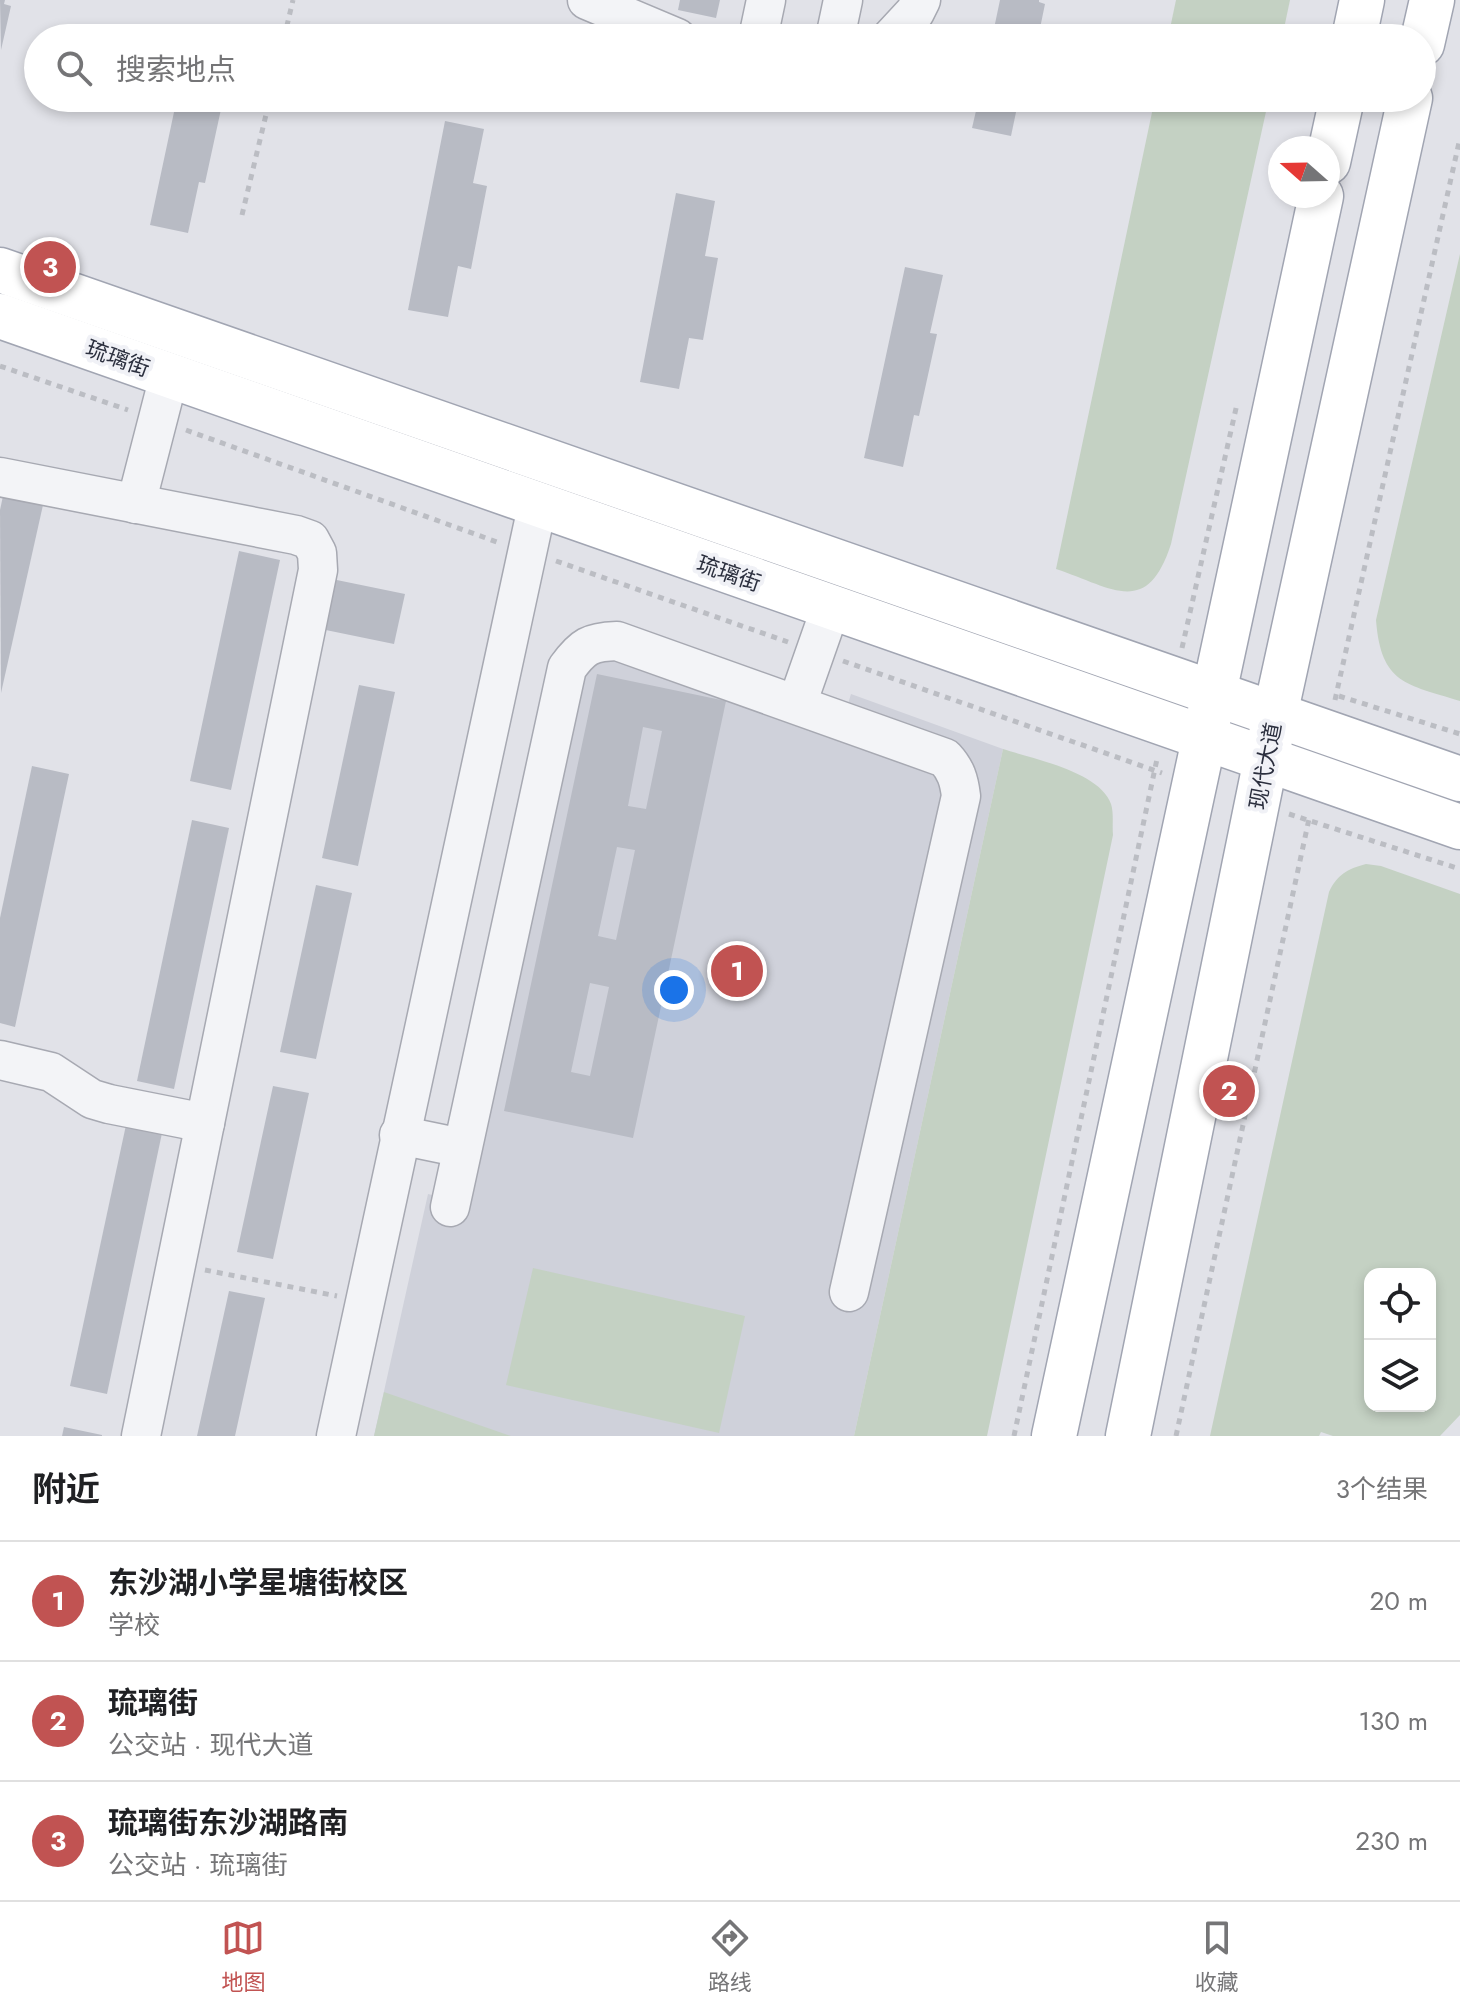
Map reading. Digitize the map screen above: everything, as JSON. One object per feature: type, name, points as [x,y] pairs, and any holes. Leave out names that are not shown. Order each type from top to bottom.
[{"type":"main road","points":[[1357,24],[1362,0]]},
{"type":"main road","points":[[1427,24],[1432,0]]},
{"type":"main road","points":[[1334,136],[1339,112]]},
{"type":"main road","name":"现代大道","points":[[1128,1436],[1275,715],[1407,112]]},
{"type":"main road","points":[[1054,1436],[1174,777],[1194,687],[1318,208]]},
{"type":"main road","name":"琉璃街","points":[[0,270],[1460,779]]},
{"type":"main road","name":"琉璃街","points":[[0,316],[537,507],[1460,827]]},
{"type":"street","points":[[587,0],[644,24]]},
{"type":"street","points":[[761,24],[766,0]]},
{"type":"street","points":[[838,24],[843,0]]},
{"type":"street","points":[[904,24],[921,0]]},
{"type":"street","points":[[136,504],[169,376]]},
{"type":"street","points":[[0,477],[296,535],[310,540],[317,553],[318,570],[141,1436]]},
{"type":"street","points":[[336,1436],[537,507]]},
{"type":"street","points":[[797,704],[831,607]]},
{"type":"street","points":[[450,1207],[567,668],[578,653],[595,642],[617,641],[945,758],[954,769],[961,796],[849,1292]]},
{"type":"street","points":[[0,1060],[51,1072],[92,1099],[205,1123]]},
{"type":"street","points":[[399,1135],[462,1148]]},
{"type":"path","points":[[287,24],[293,0]]},
{"type":"path","points":[[242,215],[267,112]]},
{"type":"path","points":[[0,366],[1174,777]]},
{"type":"path","points":[[1194,687],[1239,394]]},
{"type":"path","points":[[1014,1436],[1184,731]]},
{"type":"path","points":[[1258,804],[1460,869]]},
{"type":"path","points":[[176,1264],[346,1298]]},
{"type":"shaded area","points":[[614,655],[839,733],[851,694],[1003,749],[854,1436],[374,1436],[428,1194],[470,1204],[582,680],[588,668],[601,658]]},
{"type":"green space","points":[[1176,0],[1290,0],[1285,24],[1171,24]]},
{"type":"green space","points":[[1152,112],[1266,112],[1171,544],[1162,567],[1151,582],[1139,589],[1126,591],[1111,589],[1056,569]]},
{"type":"green space","points":[[1460,254],[1460,701],[1411,685],[1400,678],[1384,657],[1376,620]]},
{"type":"green space","points":[[1003,749],[1048,762],[1094,783],[1111,804],[1113,835],[987,1436],[854,1436]]},
{"type":"green space","points":[[1366,864],[1381,866],[1460,894],[1460,1415],[1440,1436],[1333,1436],[1321,1432],[1319,1436],[1210,1436],[1329,892],[1335,881],[1348,871]]},
{"type":"green space","points":[[533,1268],[745,1316],[719,1433],[506,1385]]},
{"type":"green space","points":[[384,1392],[511,1436],[374,1436]]},
{"type":"building","points":[[0,0],[11,6],[1,50]]},
{"type":"building","points":[[680,0],[720,0],[716,18],[678,10]]},
{"type":"building","points":[[1000,0],[1039,0],[1045,4],[1041,24],[995,24]]},
{"type":"building","points":[[174,112],[220,112],[205,183],[199,182],[188,233],[150,225]]},
{"type":"building","points":[[976,112],[1016,112],[1011,136],[972,128]]},
{"type":"building","points":[[445,121],[484,129],[473,183],[487,186],[471,269],[458,266],[448,317],[408,310]]},
{"type":"building","points":[[676,193],[715,201],[705,256],[718,258],[703,340],[689,338],[679,389],[640,382]]},
{"type":"building","points":[[905,267],[943,275],[930,333],[937,334],[919,416],[914,415],[903,467],[864,458]]},
{"type":"building","points":[[3,496],[43,505],[1,693],[0,510]]},
{"type":"building","points":[[239,551],[280,560],[231,790],[190,781]]},
{"type":"building","points":[[327,578],[405,594],[394,644],[316,628]]},
{"type":"building","points":[[597,674],[726,701],[633,1138],[504,1111]],"holes":[[[643,727],[662,731],[646,809],[628,806]],[[617,847],[635,850],[616,940],[598,936]],[[590,983],[609,987],[590,1076],[571,1072]]]},
{"type":"building","points":[[359,685],[395,692],[358,866],[322,858]]},
{"type":"building","points":[[32,766],[69,774],[15,1027],[0,1023],[0,918]]},
{"type":"building","points":[[192,820],[229,828],[174,1089],[137,1081]]},
{"type":"building","points":[[316,885],[352,893],[316,1059],[280,1052]]},
{"type":"building","points":[[273,1086],[309,1093],[273,1259],[237,1252]]},
{"type":"building","points":[[126,1125],[162,1133],[107,1394],[70,1386]]},
{"type":"building","points":[[229,1291],[265,1298],[235,1436],[197,1436]]},
{"type":"building","points":[[64,1427],[102,1435],[102,1436],[62,1436]]},
{"type":"place","name":"琉璃街东沙湖路南","points":[[50,267]]},
{"type":"place","name":"东沙湖小学星塘街校区","points":[[737,971]]},
{"type":"place","name":"琉璃街","points":[[1229,1091]]}]
